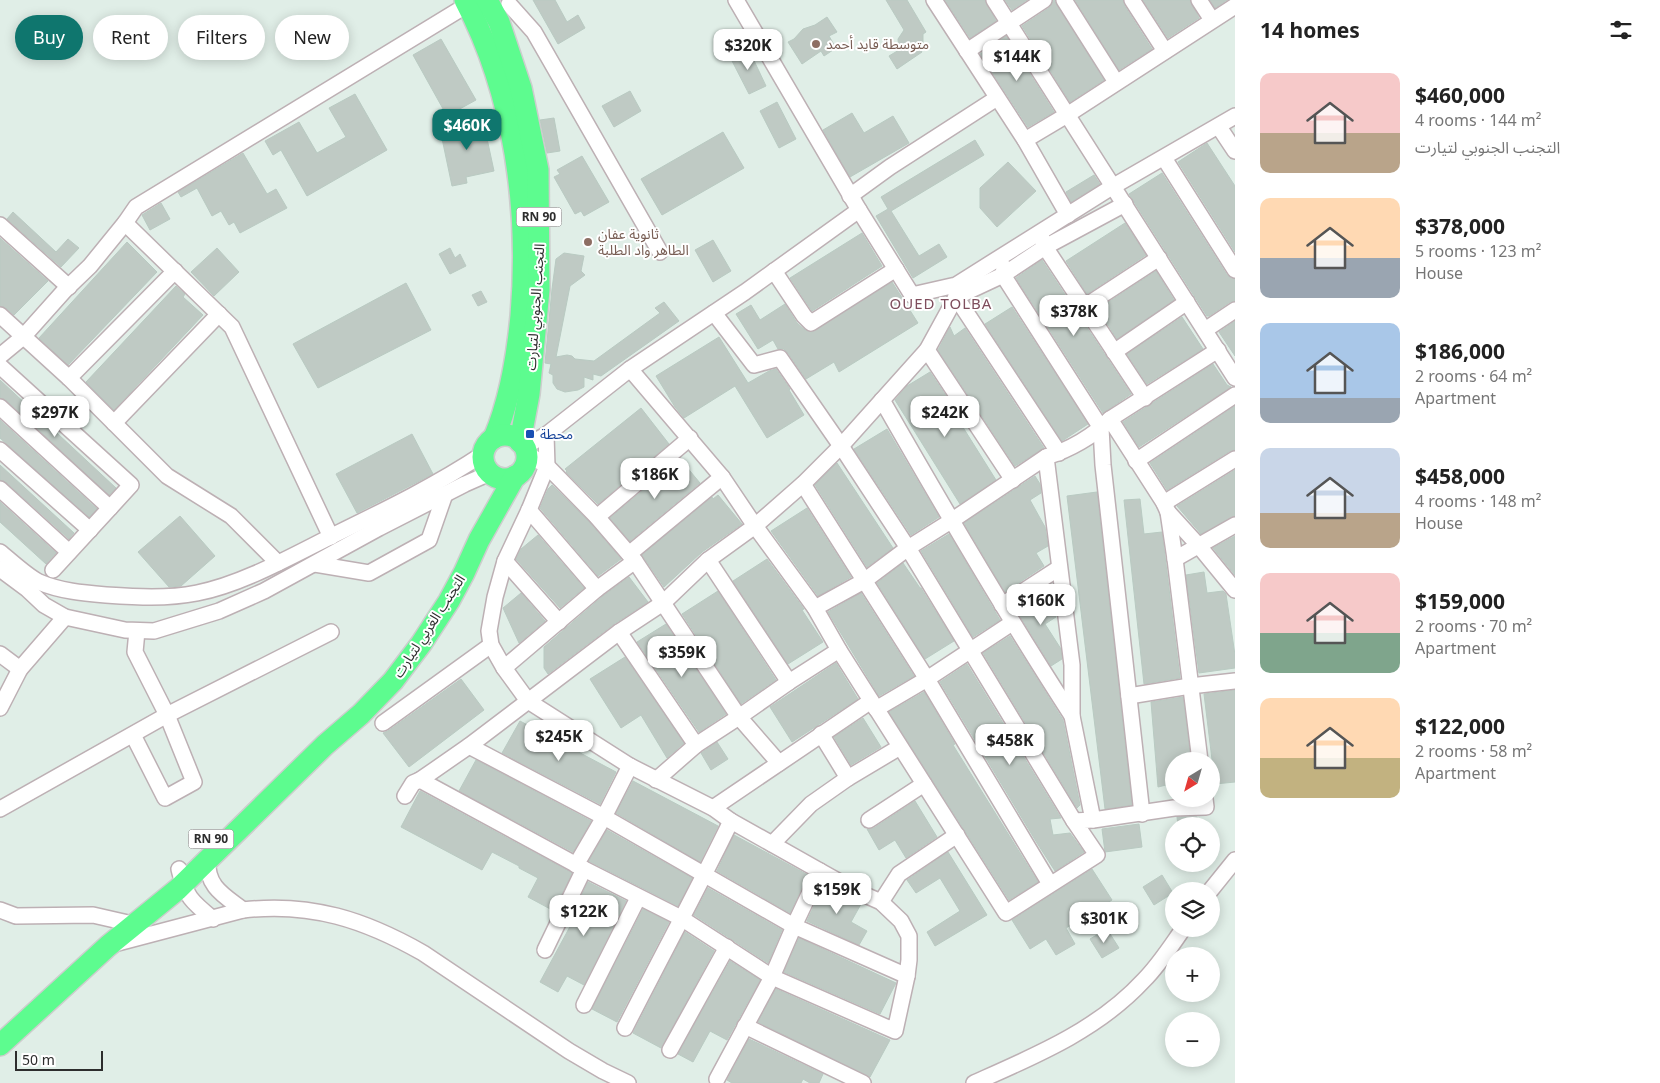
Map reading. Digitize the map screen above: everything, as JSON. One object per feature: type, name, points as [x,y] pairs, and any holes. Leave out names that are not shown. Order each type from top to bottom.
[{"type":"highway","name":"التجنب الجنوبي لتيارت","points":[[490,460],[508,394],[519,342],[524,242],[522,197],[505,105],[473,2],[507,9],[538,170],[539,290],[524,447]]},
{"type":"highway","points":[[505,435],[510,436],[524,447],[525,467],[515,476],[504,479],[490,460],[505,435]]},
{"type":"highway","name":"التجنب الغربي لتيارت","points":[[479,540],[490,460]]},
{"type":"highway","name":"التجنب الغربي لتيارت","points":[[108,946],[128,923],[180,877],[208,860],[325,745],[361,714],[398,674],[421,644],[449,600],[479,540],[515,476]]},
{"type":"highway","name":"التجنب الغربي لتيارت","points":[[0,1045],[180,877],[274,781],[325,745]]},
{"type":"street","points":[[736,0],[850,196],[912,294],[956,291],[1003,275],[1045,247],[1124,204]]},
{"type":"street","points":[[934,0],[1025,140],[1068,215]]},
{"type":"street","points":[[994,0],[1235,378]]},
{"type":"street","points":[[967,51],[1044,0]]},
{"type":"street","points":[[1064,0],[1116,82]]},
{"type":"street","points":[[1132,0],[1165,51]]},
{"type":"street","points":[[1199,0],[1212,20]]},
{"type":"street","points":[[0,356],[23,337],[90,266],[136,207],[473,2]]},
{"type":"street","points":[[1025,140],[1235,6]]},
{"type":"street","points":[[507,9],[534,32],[660,252]]},
{"type":"street","points":[[850,196],[890,167],[997,98]]},
{"type":"street","points":[[404,796],[413,783],[469,746],[619,632],[663,603],[708,560],[755,526],[804,484],[841,446],[927,350],[956,291],[1004,255],[1112,186],[1219,127],[1235,116]]},
{"type":"street","points":[[1219,127],[1235,151]]},
{"type":"street","points":[[1164,158],[1235,270]]},
{"type":"street","points":[[779,763],[739,717],[632,557],[597,516],[524,447],[546,434],[630,369],[714,313],[859,210]]},
{"type":"street","points":[[125,223],[232,328],[331,537]]},
{"type":"street","points":[[0,225],[69,287]]},
{"type":"street","points":[[1040,232],[1045,247],[1145,398]]},
{"type":"street","points":[[1004,255],[1003,275],[1106,424],[1136,461],[1166,508],[1200,546],[1235,590]]},
{"type":"street","points":[[1084,307],[1159,258]]},
{"type":"street","points":[[774,271],[804,316],[811,323],[896,269]]},
{"type":"street","points":[[69,378],[175,271]]},
{"type":"street","points":[[956,291],[1053,455],[1059,568],[1072,665],[1072,716],[1093,820]]},
{"type":"street","points":[[1114,352],[1187,302]]},
{"type":"street","points":[[1205,330],[1235,310]]},
{"type":"street","points":[[630,369],[722,477],[815,608],[839,650],[1006,913],[1097,855],[1074,821],[908,548],[780,358],[754,365],[714,313]]},
{"type":"street","points":[[114,423],[219,314]]},
{"type":"street","points":[[0,315],[69,378],[167,476],[231,516],[278,563]]},
{"type":"street","points":[[927,350],[1013,480]]},
{"type":"street","points":[[815,608],[864,581],[908,548],[1013,480],[1106,424],[1218,350]]},
{"type":"street","points":[[0,366],[131,485],[54,570]]},
{"type":"street","points":[[1136,461],[1235,395]]},
{"type":"street","points":[[882,400],[1012,623],[1072,716]]},
{"type":"street","points":[[0,407],[110,508]]},
{"type":"street","points":[[1106,424],[1103,465],[1142,814]]},
{"type":"street","points":[[420,780],[638,898],[681,918],[772,976],[895,1030],[907,976],[909,936],[901,921],[881,902],[856,891],[820,871],[731,821],[713,808],[630,766],[528,701],[504,668],[492,645],[489,631],[495,597],[505,560],[529,510],[546,466],[546,434]]},
{"type":"street","points":[[597,516],[690,438]]},
{"type":"street","points":[[0,450],[90,530]]},
{"type":"street","points":[[1166,508],[1235,459]]},
{"type":"street","points":[[0,569],[27,589],[44,605],[65,617],[125,630],[154,631],[219,611],[264,591],[445,494],[490,460]]},
{"type":"street","points":[[0,552],[37,581],[57,588],[140,598],[197,593],[227,585],[278,563],[437,483],[471,463],[490,460]]},
{"type":"street","points":[[504,668],[597,589],[722,477]]},
{"type":"street","points":[[804,484],[927,679],[1050,884]]},
{"type":"street","points":[[0,489],[70,552]]},
{"type":"street","points":[[315,564],[369,573],[429,540],[445,494]]},
{"type":"street","points":[[1166,508],[1175,559],[1199,752]]},
{"type":"street","points":[[529,510],[597,589]]},
{"type":"street","points":[[1175,559],[1235,525]]},
{"type":"street","points":[[505,560],[559,622]]},
{"type":"street","points":[[708,560],[789,682]]},
{"type":"street","points":[[1002,606],[1059,568]]},
{"type":"street","points":[[0,708],[20,670],[65,617]]},
{"type":"street","points":[[713,808],[822,734],[874,705],[927,679],[1012,623]]},
{"type":"street","points":[[133,735],[165,798],[194,782],[167,715],[135,652],[137,630]]},
{"type":"street","points":[[1,807],[167,715],[331,632]]},
{"type":"street","points":[[619,632],[696,745]]},
{"type":"street","points":[[384,723],[492,645]]},
{"type":"street","points":[[656,780],[696,745],[839,650]]},
{"type":"street","points":[[0,654],[20,670]]},
{"type":"street","points":[[1129,696],[1235,681]]},
{"type":"street","points":[[822,734],[848,778]]},
{"type":"street","points":[[469,746],[604,817],[794,926],[907,976]]},
{"type":"street","points":[[772,844],[811,804],[848,778],[900,747]]},
{"type":"street","points":[[545,950],[580,867],[630,766]]},
{"type":"street","points":[[869,820],[924,784]]},
{"type":"street","points":[[1074,821],[1142,814],[1174,808]]},
{"type":"street","points":[[625,1028],[731,821]]},
{"type":"street","points":[[881,902],[899,874],[957,835]]},
{"type":"street","points":[[208,860],[212,883],[217,890],[243,910]]},
{"type":"street","points":[[1217,882],[1235,860]]},
{"type":"street","points":[[717,1079],[772,976],[820,871]]},
{"type":"street","points":[[180,877],[195,904],[213,919]]},
{"type":"street","points":[[584,1005],[638,898]]},
{"type":"street","points":[[108,946],[243,910],[273,908],[304,909],[347,919],[390,935],[423,953],[586,1062],[628,1083]]},
{"type":"street","points":[[0,910],[16,916],[93,915],[128,923]]},
{"type":"street","points":[[974,1083],[1062,1041],[1097,1021],[1144,981],[1177,937]]},
{"type":"street","points":[[670,1050],[727,947]]},
{"type":"street","points":[[745,1026],[863,1083]]},
{"type":"building","points":[[533,0],[555,0],[567,22],[578,15],[585,28],[558,44]]},
{"type":"building","points":[[886,0],[907,0],[926,32],[923,34],[923,44],[920,49],[922,52],[897,69],[889,56],[899,50],[898,39],[904,30]]},
{"type":"building","points":[[945,0],[985,0],[996,21],[970,38]]},
{"type":"building","points":[[1005,0],[1027,0],[1012,10]]},
{"type":"building","points":[[1054,0],[1104,80],[1070,102],[1022,26],[1049,8]]},
{"type":"building","points":[[1075,0],[1123,0],[1124,5],[1152,49],[1119,70]]},
{"type":"building","points":[[1143,0],[1190,0],[1199,18],[1168,38]]},
{"type":"building","points":[[1210,0],[1227,0],[1215,8]]},
{"type":"building","points":[[827,17],[837,32],[829,36],[836,48],[824,56],[821,51],[802,64],[788,42],[794,39],[803,29],[815,25]]},
{"type":"building","points":[[1006,36],[1054,112],[1028,127],[980,54]]},
{"type":"building","points":[[441,39],[476,100],[447,116],[413,55]]},
{"type":"building","points":[[748,48],[766,86],[749,94],[730,57]]},
{"type":"building","points":[[630,91],[641,111],[614,127],[602,106]]},
{"type":"building","points":[[355,94],[387,150],[307,196],[281,150],[273,155],[265,141],[299,122],[317,153],[346,137],[329,108]]},
{"type":"building","points":[[777,102],[796,139],[779,148],[760,111]]},
{"type":"building","points":[[852,113],[864,133],[893,116],[909,143],[850,177],[823,130]]},
{"type":"building","points":[[554,118],[560,151],[547,153],[540,120]]},
{"type":"building","points":[[483,120],[494,171],[466,177],[467,183],[452,186],[440,129]]},
{"type":"building","points":[[723,132],[744,168],[662,215],[641,179]]},
{"type":"building","points":[[975,140],[984,155],[891,211],[919,256],[939,244],[947,257],[913,278],[876,216],[888,209],[881,197]]},
{"type":"building","points":[[1207,143],[1235,186],[1235,252],[1178,162]]},
{"type":"building","points":[[243,153],[267,194],[276,189],[287,208],[240,233],[234,222],[229,225],[221,211],[212,216],[197,188],[181,197],[178,192]]},
{"type":"building","points":[[582,156],[609,202],[584,216],[581,211],[575,214],[554,177],[560,174],[557,170]]},
{"type":"building","points":[[1008,162],[1036,191],[997,227],[980,208],[980,188]]},
{"type":"building","points":[[1162,173],[1227,275],[1235,279],[1235,301],[1230,302],[1209,316],[1207,316],[1129,194]]},
{"type":"building","points":[[1094,175],[1100,184],[1071,202],[1066,192]]},
{"type":"building","points":[[161,203],[170,219],[150,230],[142,215]]},
{"type":"building","points":[[13,212],[56,252],[68,239],[79,248],[61,267],[7,219]]},
{"type":"building","points":[[1125,223],[1146,255],[1087,294],[1066,261]]},
{"type":"building","points":[[862,233],[882,266],[812,311],[790,278]]},
{"type":"building","points":[[0,238],[48,281],[14,315],[6,308],[0,306]]},
{"type":"building","points":[[713,240],[731,271],[713,282],[695,250]]},
{"type":"building","points":[[127,242],[157,272],[68,365],[39,338]]},
{"type":"building","points":[[217,248],[239,272],[214,296],[191,272]]},
{"type":"building","points":[[450,248],[455,258],[460,254],[466,266],[450,274],[439,254]]},
{"type":"building","points":[[564,253],[584,256],[581,271],[585,275],[570,286],[556,357],[567,355],[575,359],[594,361],[660,313],[655,308],[664,302],[679,321],[601,376],[593,374],[593,380],[584,377],[584,387],[565,392],[557,389],[553,383],[553,375],[549,373],[551,364],[545,363],[556,259]]},
{"type":"building","points":[[1042,260],[1131,394],[1103,413],[1016,278]]},
{"type":"building","points":[[1156,271],[1174,300],[1117,339],[1098,309]]},
{"type":"building","points":[[892,282],[918,323],[839,372],[834,362],[806,379],[788,353],[784,349],[778,349],[773,340],[758,349],[736,314],[751,305],[760,320],[785,304],[797,323],[805,330],[812,332]]},
{"type":"building","points":[[406,283],[431,330],[318,388],[293,344]]},
{"type":"building","points":[[176,286],[185,294],[183,297],[203,315],[114,410],[86,382]]},
{"type":"building","points":[[481,291],[487,302],[478,306],[472,295]]},
{"type":"building","points":[[1012,307],[1088,424],[1062,441],[985,324]]},
{"type":"building","points":[[1182,317],[1203,349],[1147,384],[1127,354]]},
{"type":"building","points":[[1235,321],[1235,356],[1219,332]]},
{"type":"building","points":[[950,327],[954,336],[965,328],[1044,448],[1015,466],[938,350]]},
{"type":"building","points":[[719,337],[748,383],[776,369],[790,389],[804,415],[767,438],[735,386],[684,418],[656,376]]},
{"type":"building","points":[[1213,364],[1227,385],[1231,387],[1139,447],[1123,422]]},
{"type":"building","points":[[930,372],[957,412],[954,413],[996,480],[960,504],[895,400],[907,386]]},
{"type":"building","points":[[0,380],[116,488],[109,495],[6,400],[0,398]]},
{"type":"building","points":[[1235,406],[1235,450],[1230,451],[1167,490],[1150,463]]},
{"type":"building","points":[[641,408],[669,444],[598,504],[565,469]]},
{"type":"building","points":[[0,420],[97,509],[89,517],[0,438]]},
{"type":"building","points":[[887,429],[939,517],[911,535],[854,449]]},
{"type":"building","points":[[412,434],[433,474],[357,513],[336,474]]},
{"type":"building","points":[[680,459],[700,483],[630,541],[610,518]]},
{"type":"building","points":[[837,463],[893,548],[867,567],[815,485]]},
{"type":"building","points":[[0,465],[74,533],[69,539],[6,482],[0,480]]},
{"type":"building","points":[[1235,470],[1235,516],[1201,534],[1177,506]]},
{"type":"building","points":[[1035,476],[1040,484],[1041,493],[1030,500],[1045,527],[1048,546],[1036,553],[1044,566],[1005,592],[964,523]]},
{"type":"building","points":[[552,485],[590,523],[621,559],[598,576],[540,508],[548,489]]},
{"type":"building","points":[[1097,492],[1132,805],[1105,809],[1067,496]]},
{"type":"building","points":[[718,495],[742,524],[702,552],[664,587],[642,555],[712,497],[713,499]]},
{"type":"building","points":[[1140,499],[1144,534],[1162,532],[1180,678],[1144,684],[1124,500]]},
{"type":"building","points":[[0,502],[56,553],[46,564],[0,522]]},
{"type":"building","points":[[807,508],[851,577],[818,596],[771,531]]},
{"type":"building","points":[[180,516],[215,556],[181,586],[169,587],[138,552]]},
{"type":"building","points":[[949,534],[1000,620],[973,637],[921,551]]},
{"type":"building","points":[[538,535],[584,588],[560,608],[516,559],[521,549]]},
{"type":"building","points":[[1235,536],[1235,575],[1213,548]]},
{"type":"building","points":[[767,559],[804,609],[802,610],[823,642],[788,664],[733,581]]},
{"type":"building","points":[[903,563],[954,641],[925,659],[877,583]]},
{"type":"building","points":[[1204,572],[1207,593],[1223,591],[1226,594],[1235,655],[1235,668],[1199,673],[1186,575]]},
{"type":"building","points":[[629,577],[648,602],[614,624],[548,674],[544,668],[544,647],[603,596]]},
{"type":"building","points":[[718,591],[776,680],[741,704],[682,614]]},
{"type":"building","points":[[1040,591],[1056,617],[1045,624],[1061,649],[1062,659],[1051,666],[1015,608]]},
{"type":"building","points":[[521,593],[545,621],[519,643],[503,608]]},
{"type":"building","points":[[861,593],[914,676],[879,696],[828,612]]},
{"type":"building","points":[[666,624],[726,714],[699,732],[637,642]]},
{"type":"building","points":[[1010,636],[1063,720],[1080,805],[1077,808],[983,653]]},
{"type":"building","points":[[625,657],[684,743],[667,758],[641,715],[621,728],[590,679]]},
{"type":"building","points":[[836,663],[858,699],[792,742],[770,707]]},
{"type":"building","points":[[967,664],[1061,818],[1050,819],[1053,835],[1070,833],[1084,852],[1055,871],[940,682]]},
{"type":"building","points":[[461,679],[484,710],[409,767],[383,733]]},
{"type":"building","points":[[1235,690],[1235,782],[1220,784],[1220,752],[1211,752],[1204,694]]},
{"type":"building","points":[[924,692],[955,744],[953,745],[1038,882],[1009,900],[889,712]]},
{"type":"building","points":[[1183,697],[1190,752],[1165,752],[1165,785],[1158,787],[1151,702]]},
{"type":"building","points":[[863,718],[881,747],[851,765],[834,737]]},
{"type":"building","points":[[520,721],[616,772],[600,804],[502,753]]},
{"type":"building","points":[[717,742],[728,759],[711,770],[701,753]]},
{"type":"building","points":[[476,760],[591,821],[573,852],[459,791]]},
{"type":"building","points":[[633,781],[718,826],[700,862],[616,813]]},
{"type":"building","points":[[420,791],[572,873],[554,911],[528,897],[538,878],[519,868],[519,866],[492,852],[482,870],[401,827]]},
{"type":"building","points":[[915,801],[937,837],[906,858],[895,840],[879,850],[867,829],[874,828]]},
{"type":"building","points":[[1139,824],[1142,847],[1105,852],[1102,829]]},
{"type":"building","points":[[607,830],[692,878],[678,906],[589,861]]},
{"type":"building","points":[[734,835],[808,875],[790,913],[717,871]]},
{"type":"building","points":[[948,852],[987,915],[935,946],[927,932],[960,911],[940,878],[916,893],[907,880]]},
{"type":"building","points":[[1092,869],[1112,900],[1066,928],[1075,944],[1056,955],[1046,939],[1030,949],[1012,920]]},
{"type":"building","points":[[1162,875],[1166,882],[1165,898],[1154,905],[1143,887]]},
{"type":"building","points":[[588,882],[626,901],[584,985],[567,976],[558,992],[540,982],[573,921],[570,920]]},
{"type":"building","points":[[824,884],[861,904],[851,922],[867,931],[859,945],[807,921]]},
{"type":"building","points":[[708,888],[782,930],[768,963],[694,915]]},
{"type":"building","points":[[643,909],[669,922],[617,1022],[592,1009]]},
{"type":"building","points":[[1107,929],[1119,948],[1102,958],[1090,939]]},
{"type":"building","points":[[685,932],[714,951],[661,1048],[633,1033]]},
{"type":"building","points":[[799,938],[896,983],[880,1014],[784,972]]},
{"type":"building","points":[[730,961],[760,980],[727,1040],[710,1031],[693,1062],[678,1054]]},
{"type":"building","points":[[776,989],[890,1040],[870,1077],[758,1022]]},
{"type":"building","points":[[749,1039],[823,1074],[819,1083],[810,1083],[803,1079],[801,1083],[732,1083],[727,1080]]},
{"type":"place","name":"متوسطة قايد أحمد","points":[[816,44]]},
{"type":"place","name":"ثانوية عفان الطاهر واد الطلبة","points":[[588,242]]},
{"type":"place","name":"محطة","points":[[530,434]]},
{"type":"district","name":"OUED TOLBA","points":[[941,304]]}]
